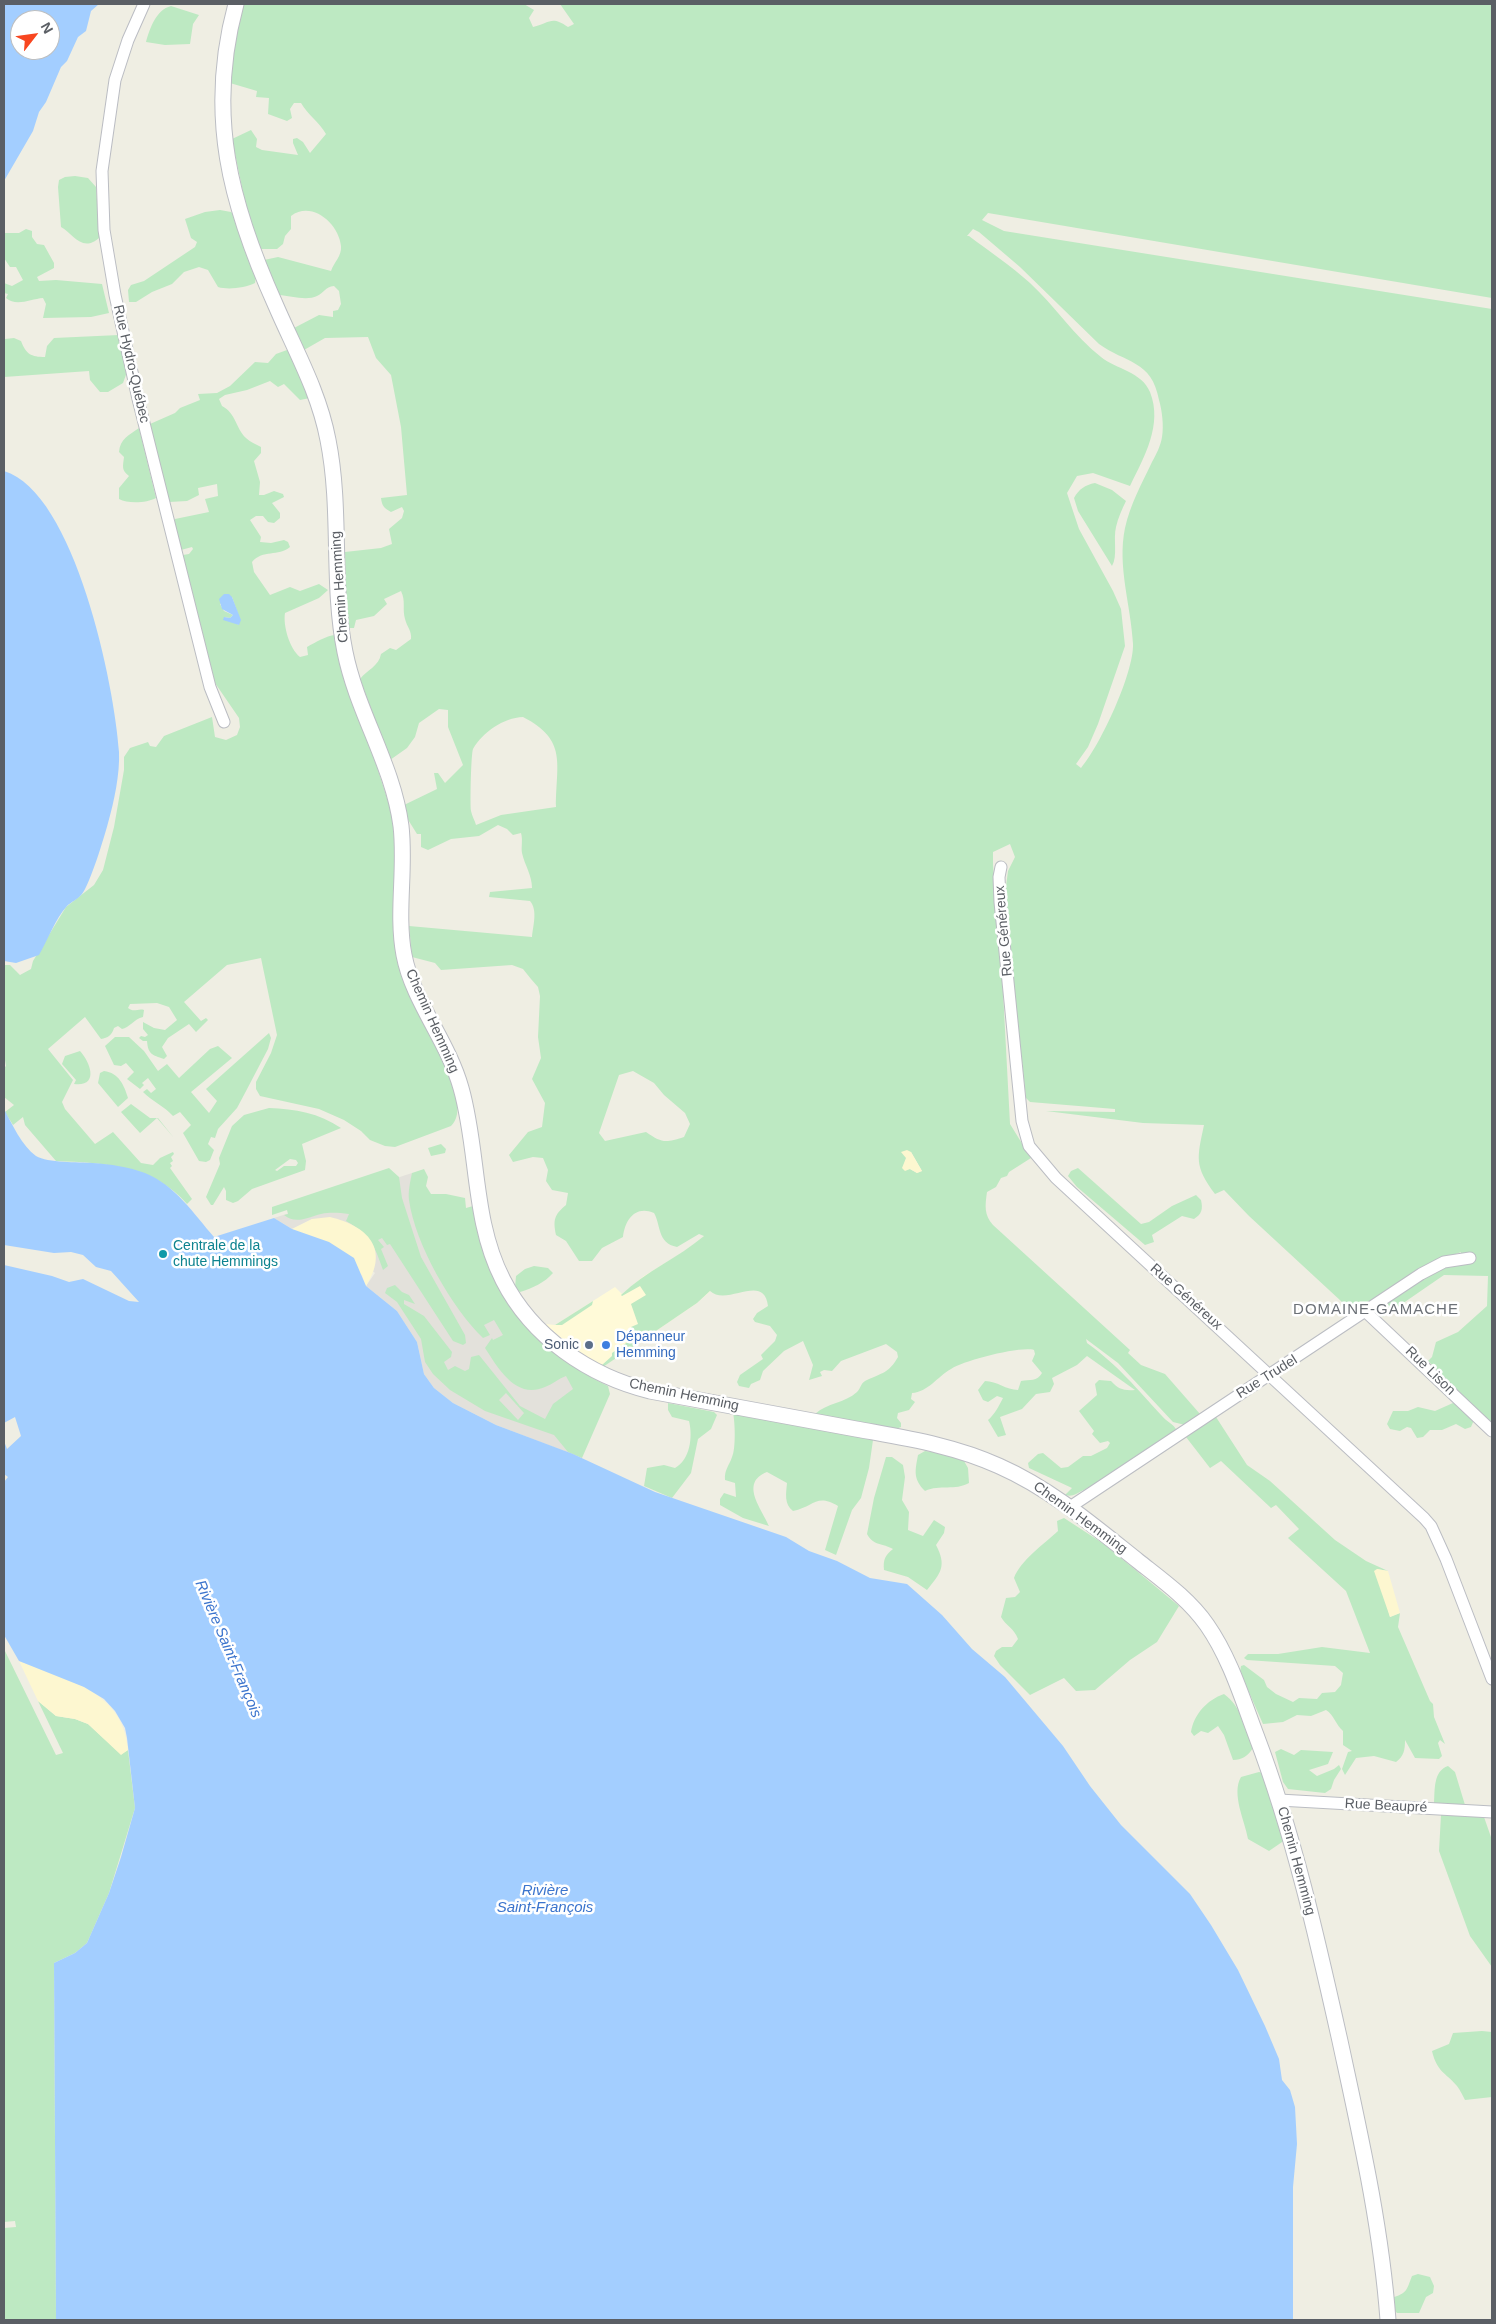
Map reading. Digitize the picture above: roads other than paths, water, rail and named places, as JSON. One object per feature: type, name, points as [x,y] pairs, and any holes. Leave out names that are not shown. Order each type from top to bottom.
[{"type":"street","name":"Rue Hydro-Québec","points":[[144,4],[128,40],[115,80],[102,171],[104,230],[115,295],[138,399],[210,687],[224,722]]},
{"type":"street","name":"Chemin Hemming","points":[[236,4],[226,43],[222,76],[224,128],[231,178],[249,241],[276,308],[312,386],[328,435],[334,482],[339,608],[346,658],[357,694],[389,776],[400,816],[403,853],[401,920],[404,955],[412,980],[448,1053],[461,1089],[480,1213],[491,1252],[504,1283],[520,1308],[549,1339],[590,1369],[611,1379],[650,1392],[783,1415],[954,1449],[1014,1473],[1070,1507],[1181,1595],[1208,1625],[1231,1668],[1279,1800],[1324,1969],[1374,2196],[1381,2244],[1388,2320]]},
{"type":"street","name":"Rue Généreux","points":[[1001,867],[999,877],[1000,902],[1022,1121],[1029,1146],[1056,1178],[1409,1503],[1431,1526],[1446,1559],[1492,1679]]},
{"type":"street","name":"Rue Trudel","points":[[1070,1507],[1436,1265],[1452,1260],[1470,1258]]},
{"type":"street","name":"Rue Lison","points":[[1366,1312],[1492,1431]]},
{"type":"street","name":"Rue Beaupré","points":[[1279,1800],[1492,1812]]},
{"type":"water","points":[[4,4],[99,4],[91,11],[86,31],[78,37],[67,61],[61,67],[46,102],[39,112],[33,131],[4,181]]},
{"type":"water","points":[[4,471],[29,486],[51,515],[71,552],[87,595],[100,640],[116,722],[119,752],[118,779],[112,806],[93,871],[85,889],[63,911],[39,955],[16,963],[4,961]]},
{"type":"water","points":[[224,594],[229,594],[232,597],[241,620],[239,625],[223,620],[224,617],[230,618],[233,615],[222,609],[219,599]]},
{"type":"water","name":"Rivière Saint-François","points":[[4,1109],[22,1141],[36,1156],[55,1161],[113,1165],[133,1169],[156,1178],[175,1192],[214,1237],[274,1218],[292,1229],[329,1242],[354,1258],[366,1286],[397,1311],[417,1342],[424,1374],[434,1388],[453,1403],[496,1425],[573,1454],[655,1492],[786,1537],[809,1551],[837,1561],[870,1578],[907,1584],[942,1615],[972,1649],[1005,1677],[1063,1746],[1090,1786],[1121,1825],[1190,1894],[1238,1970],[1279,2059],[1282,2080],[1290,2090],[1295,2107],[1297,2144],[1293,2187],[1293,2320],[56,2320],[54,1963],[75,1953],[87,1943],[109,1893],[135,1808],[125,1728],[115,1711],[104,1699],[84,1687],[19,1661],[4,1635],[4,1482],[8,1477],[4,1474],[4,1441],[7,1449],[21,1436],[15,1417],[4,1423],[4,1265],[52,1276],[69,1282],[83,1279],[129,1301],[139,1302],[111,1271],[96,1267],[83,1255],[71,1252],[54,1253],[4,1245]]},
{"type":"place","name":"Centrale de la chute Hemmings","points":[[163,1254]]},
{"type":"place","name":"Sonic","points":[[589,1345]]},
{"type":"place","name":"Dépanneur Hemming","points":[[606,1345]]},
{"type":"district","name":"DOMAINE-GAMACHE","points":[[1376,1310]]}]
